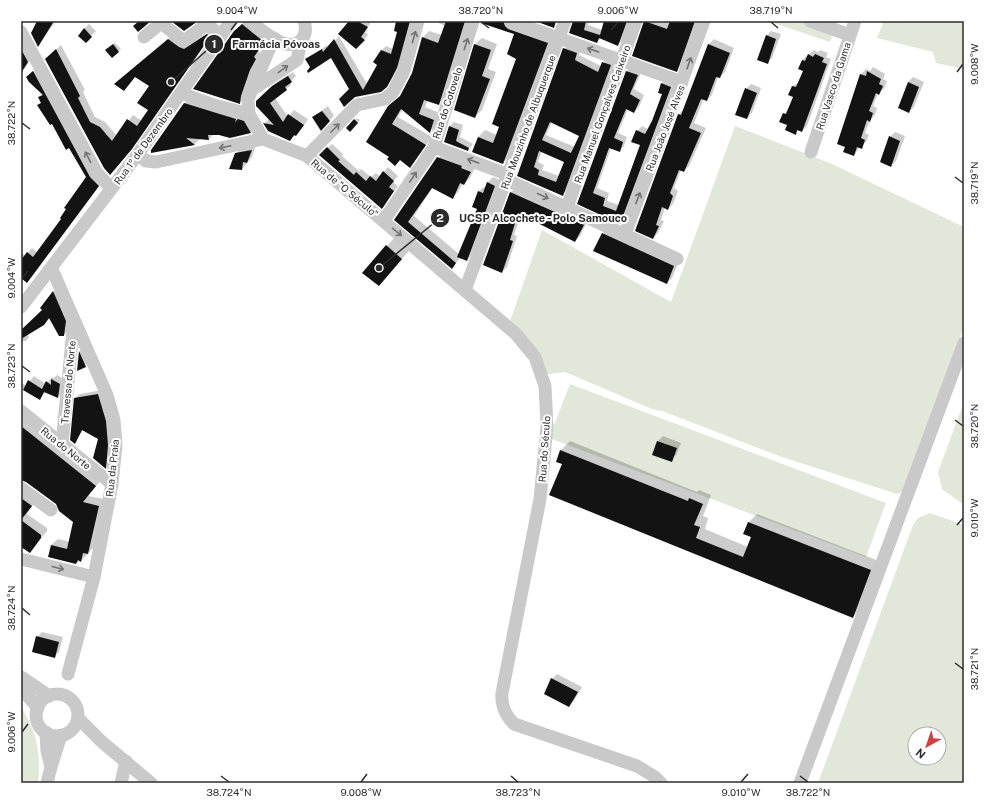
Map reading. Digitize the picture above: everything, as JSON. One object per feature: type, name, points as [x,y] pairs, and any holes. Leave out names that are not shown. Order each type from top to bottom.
[{"type":"street","points":[[21,28],[25,21]]},
{"type":"street","name":"Rua 1º de Dezembro","points":[[21,307],[52,269],[111,188],[138,154],[231,21]]},
{"type":"street","points":[[249,21],[283,44],[290,45],[301,40]]},
{"type":"street","points":[[307,156],[357,105],[385,99],[393,92],[404,71],[418,21]]},
{"type":"street","name":"Rua do Cotovelo","points":[[384,220],[434,147],[473,21]]},
{"type":"street","points":[[511,21],[622,59],[682,82]]},
{"type":"street","name":"Rua Mouzinho de Albuquerque","points":[[465,290],[565,21]]},
{"type":"street","name":"Rua Manuel Gonçalves Caixeiro","points":[[567,208],[636,21]]},
{"type":"street","name":"Rua João José Alves","points":[[625,234],[704,21]]},
{"type":"street","points":[[810,21],[850,34]]},
{"type":"street","name":"Rua Vasco da Gama","points":[[811,152],[855,21]]},
{"type":"street","points":[[253,89],[297,60],[306,22]]},
{"type":"street","points":[[144,37],[161,23],[184,41],[207,24],[221,36]]},
{"type":"street","points":[[21,32],[97,173],[111,188]]},
{"type":"street","points":[[138,154],[146,161],[156,162],[263,139],[249,114],[248,98],[274,38]]},
{"type":"street","points":[[181,93],[214,105],[249,114]]},
{"type":"street","name":"Rua de \"O Século\"","points":[[263,139],[307,156],[465,290]]},
{"type":"street","points":[[434,147],[508,177],[567,208],[625,234],[677,260]]},
{"type":"street","name":"Rua da Praia","points":[[52,269],[107,395],[114,420],[116,445],[112,484],[94,578],[68,674]]},
{"type":"street","name":"Rua do Século","points":[[465,290],[516,334],[535,357],[545,386],[547,426],[540,500],[512,638],[502,700],[506,714],[514,724],[637,766],[655,777],[661,783]]},
{"type":"street","name":"Travessa do Norte","points":[[62,444],[74,320]]},
{"type":"street","points":[[800,783],[964,343]]},
{"type":"street","name":"Rua do Norte","points":[[21,412],[112,484]]},
{"type":"street","points":[[21,488],[51,510]]},
{"type":"street","points":[[21,559],[94,578]]},
{"type":"street","points":[[21,677],[49,696]]},
{"type":"street","points":[[21,688],[38,708]]},
{"type":"street","points":[[47,783],[50,766],[66,733],[78,718],[78,711],[72,700],[62,695],[49,696],[42,701],[38,708],[38,721],[46,732],[55,736],[66,733],[102,742]]},
{"type":"street","points":[[78,718],[102,742],[151,783]]},
{"type":"street","points":[[46,732],[47,751],[50,766]]},
{"type":"street","points":[[121,783],[126,762]]},
{"type":"shaded area","points":[[768,21],[837,21],[830,42]]},
{"type":"shaded area","points":[[884,21],[964,21],[964,69],[936,63],[933,52],[877,38]]},
{"type":"shaded area","points":[[735,126],[832,164],[964,227],[964,327],[902,492],[897,494],[779,456],[662,411],[652,409],[565,372],[541,375],[508,327],[542,230],[671,302]]},
{"type":"shaded area","points":[[570,384],[886,503],[866,557],[549,438]]},
{"type":"shaded area","points":[[964,402],[964,505],[942,489],[938,472]]},
{"type":"shaded area","points":[[930,513],[964,525],[964,783],[818,783],[913,525],[918,518]]},
{"type":"shaded area","points":[[21,707],[31,725],[37,743],[39,762],[38,783],[21,783]]},
{"type":"building","points":[[37,21],[54,21],[38,47],[31,33]]},
{"type":"building","points":[[139,21],[151,21],[138,32],[133,26]]},
{"type":"building","points":[[171,21],[198,21],[184,31]]},
{"type":"building","points":[[349,21],[357,21],[368,27],[361,37],[365,40],[356,49],[338,34]]},
{"type":"building","points":[[396,21],[410,21],[397,68],[387,87],[381,92],[355,97],[344,107],[339,99],[349,89],[331,58],[308,73],[307,71],[310,67],[305,59],[322,49],[323,52],[334,39],[363,90],[377,65],[373,62],[381,50],[391,54],[397,32],[394,31]]},
{"type":"building","points":[[446,21],[465,21],[439,105],[424,100],[419,114],[434,120],[430,133],[401,109],[392,124],[426,145],[410,168],[400,160],[395,166],[387,159],[389,157],[366,142],[388,106],[400,96],[412,73],[422,37],[438,43]]},
{"type":"building","points":[[481,21],[503,21],[508,29],[548,43],[503,164],[472,152],[478,137],[493,143],[499,127],[492,124],[516,59],[507,54],[514,34],[481,23]]},
{"type":"building","points":[[535,21],[556,21],[554,28]]},
{"type":"building","points":[[573,21],[586,21],[584,30],[600,35],[604,21],[627,21],[618,46],[599,38],[597,43],[569,33]]},
{"type":"building","points":[[644,21],[667,29],[670,21],[695,21],[677,72],[632,56]]},
{"type":"building","points":[[242,24],[264,42],[254,57],[256,59],[250,70],[241,96],[240,104],[193,89],[234,31]]},
{"type":"building","points":[[84,28],[92,37],[86,43],[78,36]]},
{"type":"building","points":[[207,34],[210,37],[132,149],[110,175],[104,168],[45,59],[56,49],[80,96],[78,98],[90,122],[100,127],[112,141],[127,119],[137,126],[148,110],[137,103],[149,86],[135,77],[124,91],[114,84],[168,39],[184,49]]},
{"type":"building","points":[[766,35],[776,39],[768,64],[757,60]]},
{"type":"building","points":[[113,44],[119,52],[112,58],[105,50]]},
{"type":"building","points":[[474,44],[491,50],[482,76],[490,79],[475,118],[454,110]]},
{"type":"building","points":[[708,44],[730,53],[720,78],[716,77],[707,101],[701,99],[689,128],[701,133],[684,172],[679,170],[670,193],[673,196],[668,210],[662,207],[656,225],[659,226],[653,239],[635,231],[678,114],[681,115]]},
{"type":"building","points":[[563,48],[577,53],[575,60],[598,72],[602,62],[611,65],[563,196],[517,176]],"holes":[[[550,122],[579,136],[571,153],[542,140]],[[539,151],[564,162],[556,182],[538,175],[539,170],[534,167]]]},
{"type":"building","points":[[21,49],[28,62],[21,73]]},
{"type":"building","points":[[808,54],[813,57],[815,54],[824,58],[822,62],[827,64],[802,132],[797,130],[796,135],[785,130],[787,125],[779,122],[783,113],[786,114],[793,97],[788,95],[792,86],[796,87],[803,71],[798,69],[802,60],[805,61]]},
{"type":"building","points":[[33,71],[90,177],[99,186],[27,283],[21,278],[21,260],[27,252],[33,257],[61,219],[60,218],[66,209],[64,208],[86,177],[69,148],[66,150],[52,124],[50,125],[37,105],[41,103],[38,97],[43,95],[29,82],[26,77]]},
{"type":"building","points":[[626,71],[638,75],[630,94],[640,100],[634,113],[626,109],[614,138],[623,142],[620,152],[609,148],[593,193],[605,198],[603,206],[616,211],[640,145],[631,142],[636,130],[645,134],[652,121],[662,94],[658,93],[661,83],[671,87],[620,224],[577,204]]},
{"type":"building","points":[[867,71],[881,79],[879,84],[883,86],[879,95],[876,93],[869,111],[873,113],[870,122],[867,120],[861,138],[865,140],[862,149],[857,147],[854,156],[843,152],[845,147],[837,144],[860,74],[866,76]]},
{"type":"building","points":[[288,76],[292,82],[285,87],[287,90],[270,103],[283,122],[288,114],[304,125],[296,136],[294,135],[290,141],[268,131],[263,123],[274,125],[256,106],[256,101],[272,86]]},
{"type":"building","points":[[908,82],[919,87],[909,113],[898,108]]},
{"type":"building","points":[[745,88],[757,93],[747,119],[735,115]]},
{"type":"building","points":[[184,103],[236,119],[235,122],[238,119],[244,121],[251,133],[230,138],[219,135],[208,135],[209,140],[186,138],[195,145],[151,153],[151,150]]},
{"type":"building","points":[[322,111],[330,121],[321,131],[312,117]]},
{"type":"building","points":[[354,119],[358,123],[350,132],[346,128]]},
{"type":"building","points":[[449,126],[459,130],[456,141],[469,148],[468,151],[444,142]]},
{"type":"building","points":[[889,136],[900,141],[891,167],[880,162]]},
{"type":"building","points":[[327,147],[340,160],[338,161],[354,175],[356,172],[366,181],[370,176],[376,181],[383,171],[394,181],[389,187],[394,191],[382,209],[319,155]]},
{"type":"building","points":[[252,150],[247,163],[243,162],[242,170],[229,169],[235,153]]},
{"type":"building","points":[[437,157],[462,166],[461,168],[471,172],[464,185],[460,183],[453,199],[432,188],[408,222],[456,263],[452,269],[394,220]]},
{"type":"building","points":[[487,182],[495,186],[467,261],[457,257],[477,209],[472,207],[478,191],[483,193]]},
{"type":"building","points":[[510,192],[584,225],[575,242],[518,213],[510,240],[513,241],[502,273],[483,265]]},
{"type":"building","points":[[602,233],[674,266],[667,284],[593,251]]},
{"type":"building","points":[[386,245],[402,259],[379,286],[362,273]]},
{"type":"building","points":[[53,291],[66,321],[64,336],[59,336],[49,318],[44,325],[21,339],[21,330],[42,310],[40,308]]},
{"type":"building","points":[[79,351],[86,367],[77,371]]},
{"type":"building","points":[[51,379],[60,384],[58,398],[44,392],[40,400],[23,390],[28,380],[42,389],[46,381],[51,385]]},
{"type":"building","points":[[98,394],[106,421],[108,445],[106,469],[93,458],[98,439],[82,430],[75,444],[70,440],[74,398]]},
{"type":"building","points":[[21,426],[96,486],[83,502],[99,506],[88,554],[83,553],[81,562],[78,560],[76,564],[48,557],[51,545],[67,549],[73,522],[59,511],[56,504],[21,480]]},
{"type":"building","points":[[657,441],[677,448],[672,462],[652,455]]},
{"type":"building","points":[[560,450],[688,501],[689,498],[703,504],[694,525],[700,527],[696,538],[743,557],[751,537],[743,534],[748,522],[871,570],[853,618],[549,495],[562,464],[556,462]]},
{"type":"building","points":[[21,498],[32,506],[21,520]]},
{"type":"building","points":[[21,520],[41,535],[41,538],[30,553],[21,547]]},
{"type":"building","points":[[36,636],[59,642],[55,658],[32,652]]},
{"type":"building","points":[[551,678],[578,692],[569,707],[544,694]]},
{"type":"place","name":"Farmácia Póvoas","points":[[171,82]]},
{"type":"place","name":"UCSP Alcochete - Polo Samouco","points":[[379,268]]}]
